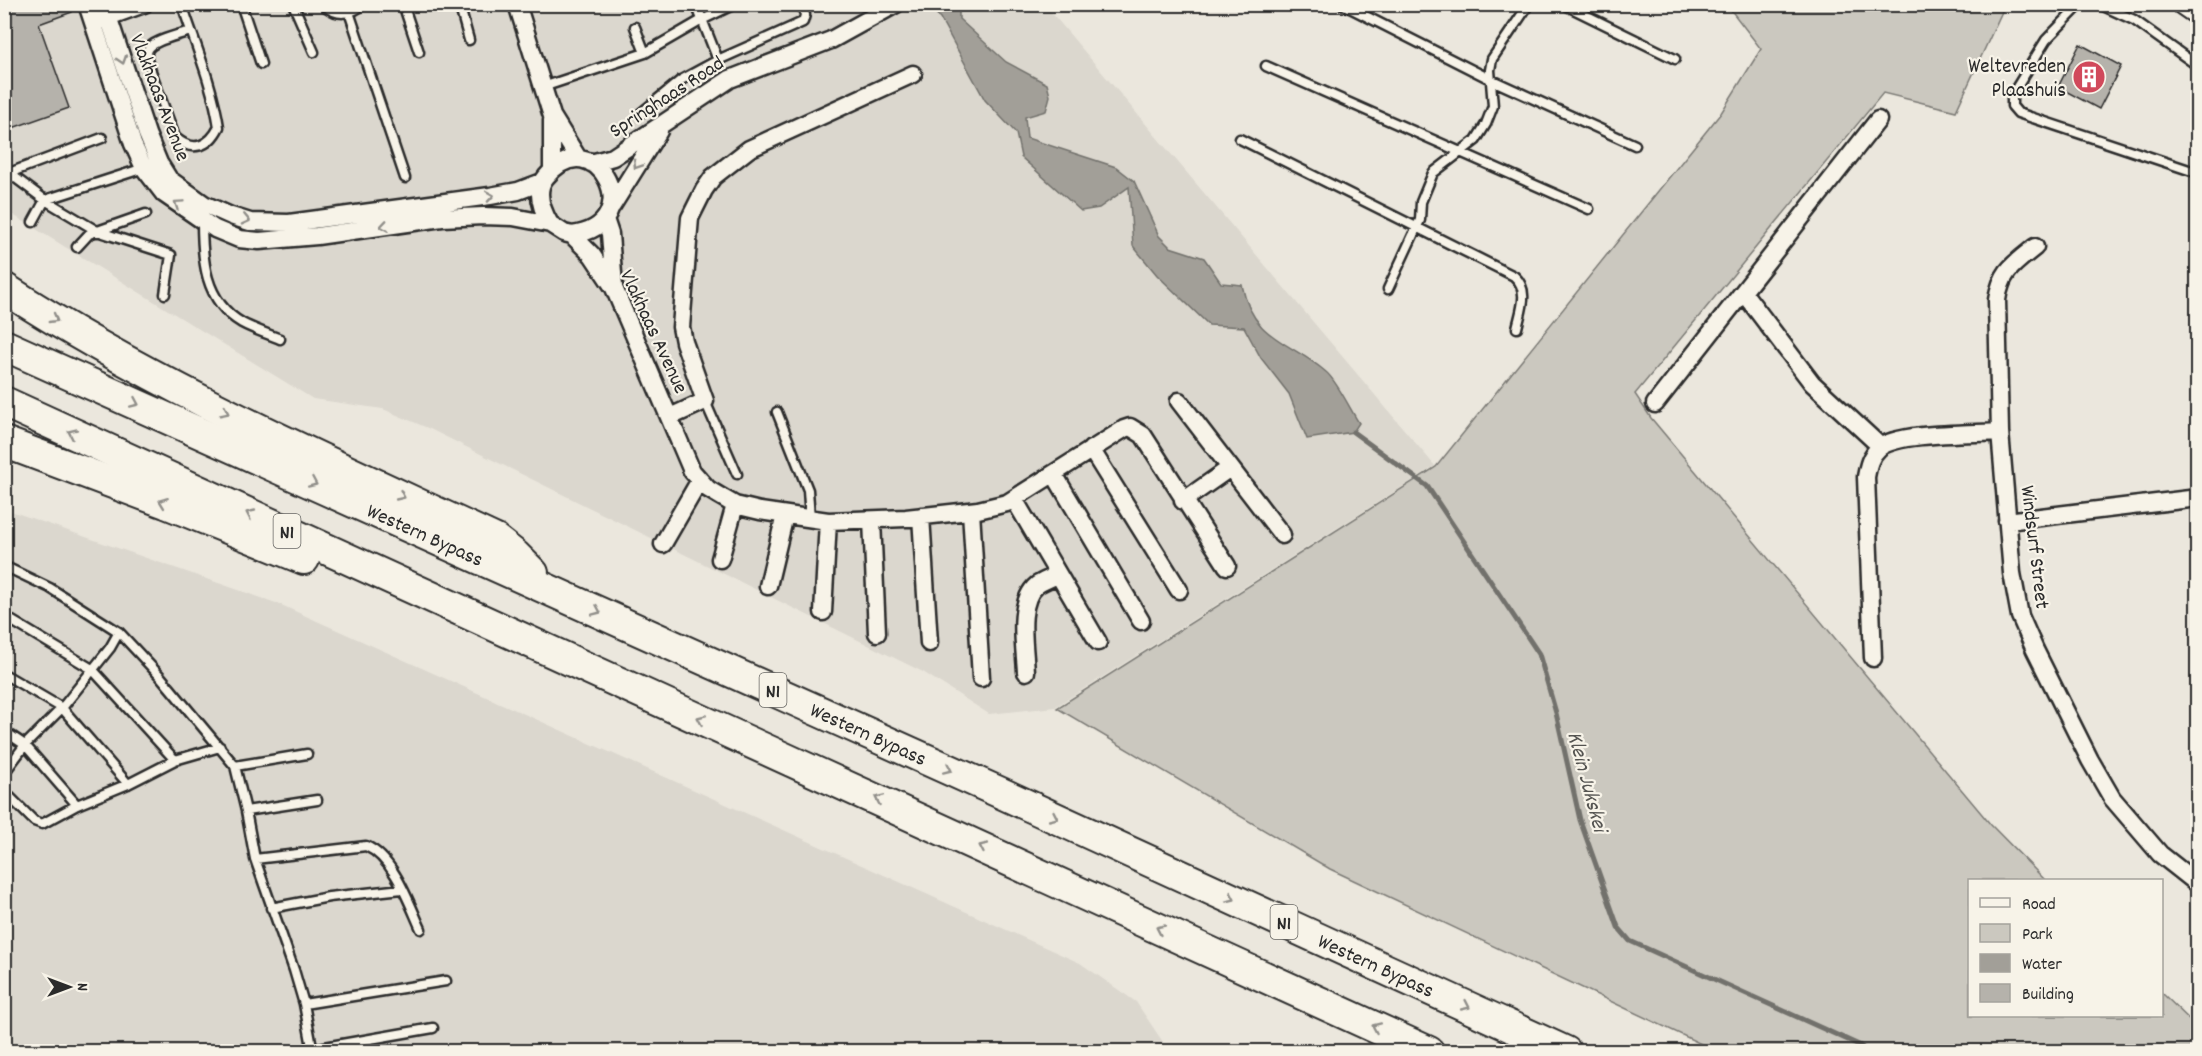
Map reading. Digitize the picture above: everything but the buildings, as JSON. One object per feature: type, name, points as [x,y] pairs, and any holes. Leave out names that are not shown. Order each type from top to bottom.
[{"type":"highway","points":[[4,288],[44,314],[154,377],[496,540],[525,565],[544,587]]},
{"type":"highway","name":"Western Bypass","points":[[4,345],[990,788],[1566,1052]]},
{"type":"highway","name":"N1","points":[[4,402],[1429,1052]]},
{"type":"highway","points":[[4,442],[570,660]]},
{"type":"street","name":"Vlakhaas Avenue","points":[[87,4],[102,15],[159,163],[169,179],[207,214],[215,229],[239,238],[260,242],[467,216],[513,217],[550,224],[564,234],[572,235],[592,255],[614,288],[692,471],[708,489],[735,505],[828,521],[872,520],[971,511],[1007,503],[1124,429],[1134,428],[1143,435],[1183,501]]},
{"type":"street","points":[[102,15],[144,4]]},
{"type":"street","points":[[329,4],[339,9],[352,7]]},
{"type":"street","points":[[518,4],[552,116],[584,160],[602,170],[609,181],[612,194],[608,213],[614,288]]},
{"type":"street","name":"Springhaas Road","points":[[584,160],[613,157],[730,79],[831,40],[896,4]]},
{"type":"street","points":[[2182,4],[2198,15]]},
{"type":"street","name":"Vlakhaas Avenue","points":[[102,15],[133,144],[144,168],[164,194],[207,214],[250,222],[278,223],[499,195],[518,191],[547,175]]},
{"type":"street","points":[[670,417],[705,401],[681,327],[690,218],[713,177],[749,149],[913,74]]},
{"type":"street","points":[[550,224],[541,204],[547,175],[552,116]]},
{"type":"street","points":[[1656,404],[1878,120]]},
{"type":"street","points":[[572,235],[585,234],[596,228],[665,123]]},
{"type":"street","points":[[547,175],[564,160],[584,160]]},
{"type":"street","name":"Windsurf Street","points":[[2035,247],[2007,269],[1999,286],[1997,318],[2000,432],[2012,573],[2020,616],[2090,760],[2112,798],[2160,854],[2198,884]]},
{"type":"street","points":[[1743,292],[1812,383],[1880,446]]},
{"type":"street","points":[[1179,401],[1282,535]]},
{"type":"street","points":[[1874,658],[1866,477],[1868,464],[1880,446],[1904,438],[2000,432]]},
{"type":"street","points":[[1091,449],[1179,590]]},
{"type":"street","points":[[1227,566],[1183,501],[1230,468]]},
{"type":"street","points":[[1054,474],[1141,621]]},
{"type":"street","points":[[663,544],[699,480]]},
{"type":"street","points":[[2007,521],[2198,498]]},
{"type":"street","points":[[1014,499],[1098,642]]},
{"type":"street","points":[[720,559],[735,505]]},
{"type":"street","points":[[971,511],[981,678]]},
{"type":"street","points":[[768,586],[785,515]]},
{"type":"street","points":[[921,516],[929,644]]},
{"type":"street","points":[[872,520],[877,633]]},
{"type":"street","points":[[823,612],[828,521]]},
{"type":"street","points":[[1026,672],[1023,611],[1026,601],[1036,586],[1059,574]]},
{"type":"lane","points":[[182,4],[191,31],[217,112],[219,127],[210,141],[189,147],[183,145],[175,137],[146,53],[149,47],[156,43],[191,31]]},
{"type":"lane","points":[[241,4],[261,64]]},
{"type":"lane","points":[[293,4],[314,52]]},
{"type":"lane","points":[[403,4],[419,52]]},
{"type":"lane","points":[[459,4],[469,40]]},
{"type":"lane","points":[[696,4],[718,60]]},
{"type":"lane","points":[[543,87],[645,53],[735,4]]},
{"type":"lane","points":[[640,113],[681,80],[718,60],[803,22],[805,15],[802,4]]},
{"type":"lane","points":[[1342,4],[1492,80],[1635,145]]},
{"type":"lane","points":[[1388,289],[1417,227],[1421,214],[1421,202],[1433,172],[1476,140],[1486,124],[1493,106],[1490,70],[1492,59],[1529,4]]},
{"type":"lane","points":[[1563,4],[1675,59]]},
{"type":"lane","points":[[2081,4],[2046,40],[2012,95],[2012,106],[2018,113],[2198,173]]},
{"type":"lane","points":[[2099,4],[2134,20],[2198,66]]},
{"type":"lane","points":[[352,7],[405,178]]},
{"type":"lane","points":[[635,27],[645,53]]},
{"type":"lane","points":[[1266,66],[1589,209]]},
{"type":"lane","points":[[7,172],[102,138]]},
{"type":"lane","points":[[1240,139],[1520,281],[1524,298],[1517,328]]},
{"type":"lane","points":[[33,222],[45,200],[144,168]]},
{"type":"lane","points":[[4,182],[7,172]]},
{"type":"lane","points":[[7,172],[45,200],[98,231],[171,255],[165,294]]},
{"type":"lane","points":[[77,247],[89,234],[146,214]]},
{"type":"lane","points":[[207,214],[204,261],[211,291],[230,314],[242,323],[280,339]]},
{"type":"lane","points":[[705,401],[737,474]]},
{"type":"lane","points":[[777,412],[808,490],[810,519]]},
{"type":"lane","points":[[4,566],[50,588],[119,632],[160,676],[235,766],[255,859],[304,1004],[313,1050],[433,1028]]},
{"type":"lane","points":[[4,616],[92,669],[175,760]]},
{"type":"lane","points":[[4,773],[25,745],[62,708],[110,648],[119,632]]},
{"type":"lane","points":[[4,674],[62,708],[128,784]]},
{"type":"lane","points":[[4,731],[25,745],[76,805]]},
{"type":"lane","points":[[4,791],[39,824],[175,760],[220,747]]},
{"type":"lane","points":[[235,766],[307,754]]},
{"type":"lane","points":[[246,811],[317,800]]},
{"type":"lane","points":[[255,859],[363,846],[371,848],[386,861],[421,929]]},
{"type":"lane","points":[[271,908],[329,897],[402,889]]},
{"type":"lane","points":[[304,1004],[446,981]]},
{"type":"shaded area","points":[[4,5],[1045,5],[1435,466],[1055,707],[989,714],[923,672],[430,429],[383,409],[313,399],[5,210]]},
{"type":"shaded area","points":[[5,509],[279,604],[1080,963],[1136,1002],[1169,1051],[5,1052]]},
{"type":"green space","points":[[1727,5],[2005,5],[1956,111],[1883,93],[1635,394],[1651,418],[1991,825],[2044,879],[1968,879],[1968,1017],[2163,1017],[2163,994],[2197,1027],[2197,1051],[1716,1051],[1330,869],[1057,708],[1436,467],[1721,113],[1761,49]]},
{"type":"water","points":[[929,5],[959,5],[959,19],[1006,62],[1047,84],[1050,96],[1046,111],[1025,117],[1027,138],[1116,167],[1134,181],[1159,236],[1170,247],[1204,258],[1221,283],[1242,285],[1247,304],[1264,329],[1330,376],[1359,423],[1353,432],[1307,439],[1289,394],[1261,358],[1244,327],[1209,325],[1157,275],[1133,246],[1129,187],[1099,208],[1081,211],[1021,157],[1016,133],[985,100],[940,18]]},
{"type":"waterway","name":"Klein Jukskei","points":[[1353,432],[1427,486],[1539,654],[1556,713],[1580,820],[1618,927],[1630,941],[1859,1045],[1868,1052]]},
{"type":"place","name":"Weltevreden Plaashuis","points":[[2089,77]]}]
